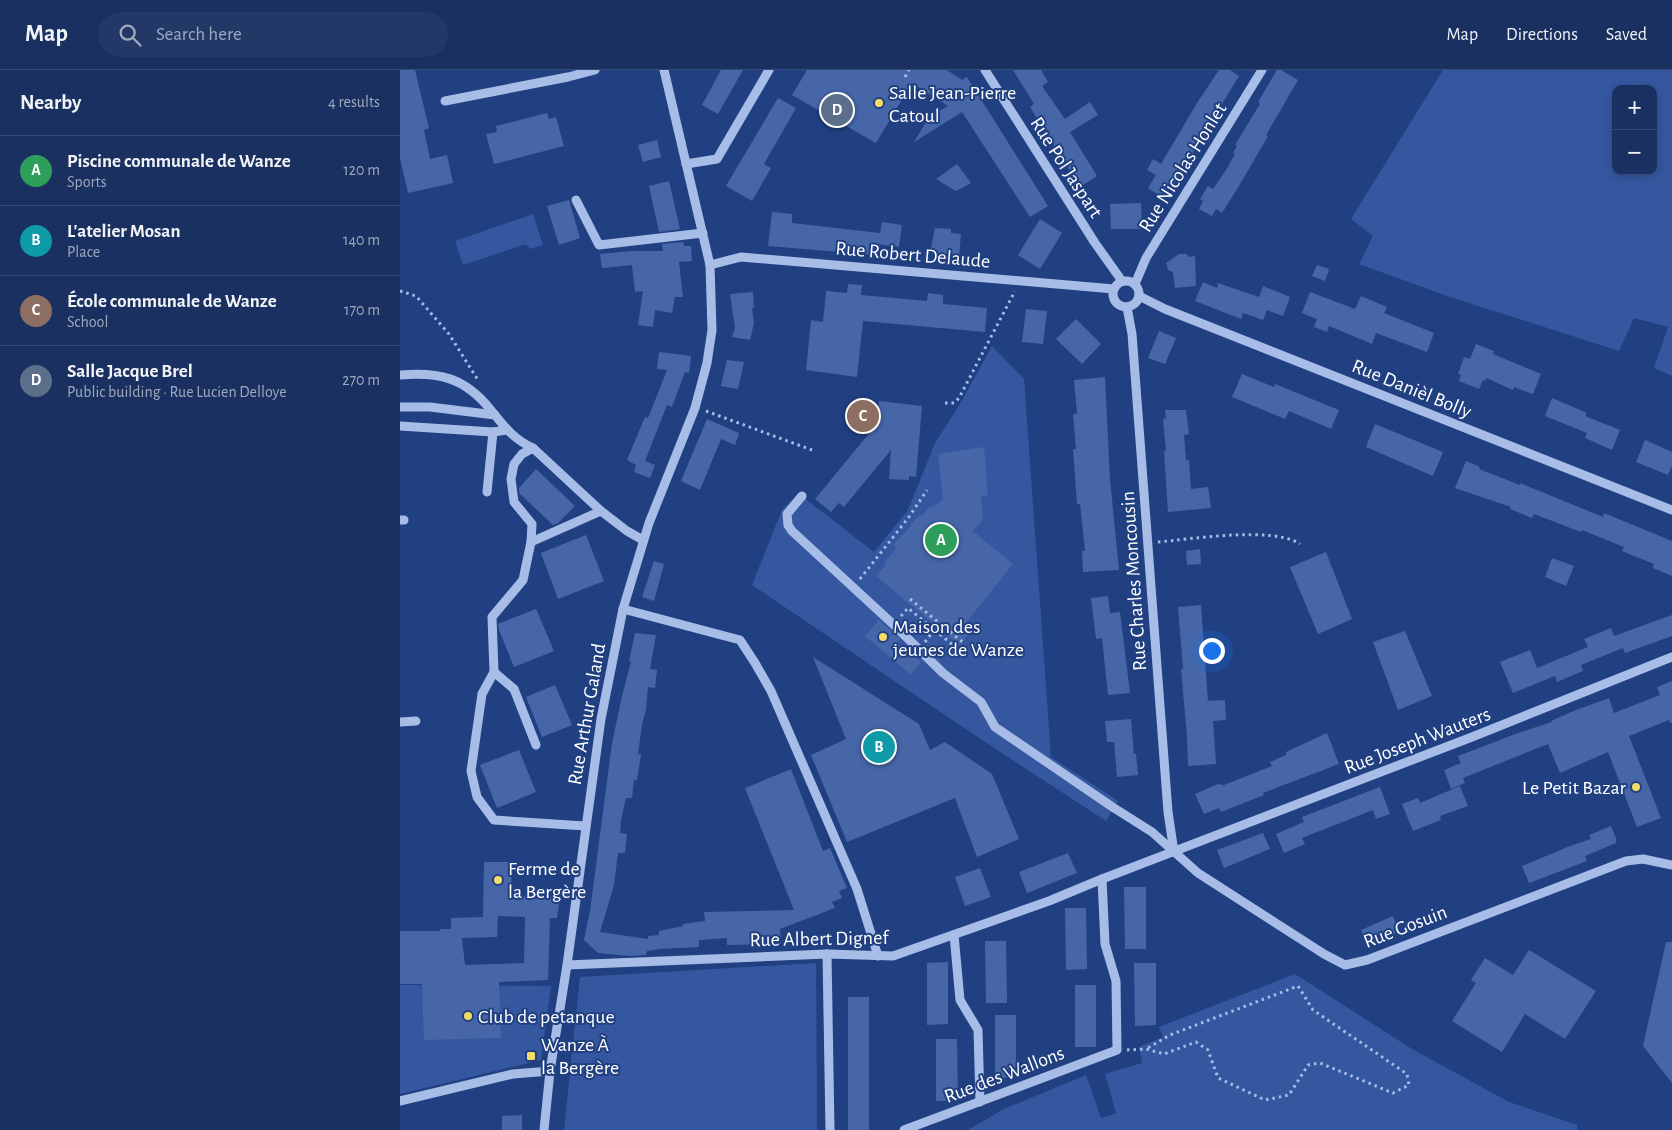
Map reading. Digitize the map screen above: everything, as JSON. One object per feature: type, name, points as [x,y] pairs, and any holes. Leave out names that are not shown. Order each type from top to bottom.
[{"type":"street","points":[[445,101],[568,77],[594,70]]},
{"type":"street","name":"Rue Arthur Galand","points":[[544,1130],[550,1071],[567,965],[601,719],[623,609],[643,540],[696,408],[707,363],[712,330],[710,265],[664,70]]},
{"type":"street","points":[[686,164],[717,159],[769,70]]},
{"type":"street","name":"Rue Pol Jaspart","points":[[985,70],[1095,243],[1122,281]]},
{"type":"street","name":"Rue Nicolas Honlet","points":[[1135,284],[1146,258],[1262,70]]},
{"type":"street","points":[[576,200],[599,245],[703,233]]},
{"type":"street","name":"Rue Robert Delaude","points":[[710,265],[741,257],[1114,289]]},
{"type":"street","points":[[1127,280],[1135,284],[1140,296],[1135,304],[1127,307],[1120,306],[1114,300],[1114,289],[1122,281],[1127,280]]},
{"type":"street","name":"Rue Danièl Bolly","points":[[1140,296],[1165,309],[1672,510]]},
{"type":"street","name":"Rue Charles Moncousin","points":[[1127,307],[1132,334],[1168,812],[1174,852]]},
{"type":"street","points":[[400,375],[441,375],[463,385],[488,406],[507,430],[523,444],[533,448],[601,512],[643,540]]},
{"type":"street","points":[[400,407],[430,407],[495,415]]},
{"type":"street","points":[[400,426],[493,432],[507,430]]},
{"type":"street","points":[[487,492],[493,432]]},
{"type":"street","points":[[533,448],[522,454],[514,464],[511,479],[514,502],[532,524],[531,542],[523,580],[492,617],[494,672],[482,694],[471,771],[477,797],[494,820],[585,826]]},
{"type":"street","points":[[802,496],[787,514],[788,525],[810,549],[943,672],[981,702],[995,726],[1152,832],[1174,852]]},
{"type":"street","points":[[531,542],[601,512]]},
{"type":"street","points":[[623,609],[740,640],[771,691],[857,889],[878,956]]},
{"type":"street","name":"Rue Joseph Wauters","points":[[1174,852],[1472,737],[1672,657]]},
{"type":"street","points":[[494,672],[514,689],[536,745]]},
{"type":"street","points":[[400,722],[416,721]]},
{"type":"street","name":"Rue Gosuin","points":[[1174,852],[1207,878],[1344,965],[1367,960],[1626,861],[1644,859],[1672,865]]},
{"type":"street","name":"Rue Albert Dignef","points":[[567,965],[827,954],[894,956],[1049,901],[1174,852]]},
{"type":"street","points":[[1102,879],[1105,944],[1116,981],[1117,1050]]},
{"type":"street","points":[[954,935],[960,1000],[978,1030],[980,1102]]},
{"type":"street","points":[[827,954],[830,1130]]},
{"type":"street","name":"Rue des Wallons","points":[[904,1130],[1117,1050]]},
{"type":"street","points":[[400,1101],[514,1074],[550,1071]]},
{"type":"path","points":[[905,77],[909,70]]},
{"type":"path","points":[[945,404],[954,403],[959,398],[1020,282]]},
{"type":"path","points":[[400,291],[416,296],[449,334],[479,381]]},
{"type":"path","points":[[696,408],[812,450]]},
{"type":"path","points":[[853,588],[909,517],[927,490]]},
{"type":"path","points":[[1148,543],[1258,534],[1293,539],[1300,544]]},
{"type":"path","points":[[910,599],[965,644]]},
{"type":"path","points":[[894,625],[908,608],[960,650]]},
{"type":"path","points":[[1117,1050],[1146,1049],[1164,1054],[1196,1042],[1208,1050],[1218,1078],[1265,1100],[1289,1094],[1308,1065],[1320,1063],[1393,1093],[1409,1085],[1407,1074],[1313,1010],[1298,986],[1170,1035],[1146,1049]]},
{"type":"shaded area","points":[[1443,70],[1672,70],[1672,376],[1654,368],[1668,327],[1634,318],[1619,351],[1447,296],[1359,264],[1373,236],[1351,219]]},
{"type":"shaded area","points":[[533,214],[543,245],[530,249],[526,244],[463,265],[455,241]]},
{"type":"shaded area","points":[[992,346],[1024,379],[1051,757],[1118,801],[1106,821],[752,585],[782,510],[798,493],[874,552],[908,510],[935,443],[960,404]]},
{"type":"shaded area","points":[[816,963],[817,1130],[564,1130],[580,977]]},
{"type":"shaded area","points":[[1295,974],[1412,1049],[1509,1102],[1577,1125],[1577,1130],[968,1130],[1004,1109],[1086,1075],[1101,1118],[1116,1113],[1105,1074],[1142,1063],[1139,1047],[1163,1037],[1159,1027]]},
{"type":"shaded area","points":[[400,985],[551,986],[541,1060],[400,1094]]},
{"type":"building","points":[[400,70],[415,70],[429,128],[424,130],[430,159],[447,155],[453,183],[408,193],[400,158]]},
{"type":"building","points":[[721,70],[743,70],[718,114],[702,105]]},
{"type":"building","points":[[807,70],[947,70],[962,80],[967,77],[1048,206],[1030,217],[962,112],[914,142],[929,117],[948,106],[912,83],[876,143],[792,95]]},
{"type":"building","points":[[1013,70],[1041,70],[1048,82],[1042,86],[1065,119],[1090,102],[1098,115],[1070,132],[1097,176],[1080,187],[1030,107],[1034,104]]},
{"type":"building","points":[[1219,70],[1230,70],[1239,76],[1165,199],[1148,188],[1156,175],[1147,170],[1153,159],[1161,164]]},
{"type":"building","points":[[1277,70],[1281,70],[1298,80],[1266,135],[1268,136],[1222,213],[1216,209],[1212,216],[1199,209],[1203,201],[1200,199],[1208,186],[1213,189],[1226,170],[1235,154],[1233,153],[1237,146],[1235,145],[1260,104],[1258,102]]},
{"type":"building","points":[[778,98],[796,108],[764,164],[771,168],[752,201],[726,186]]},
{"type":"building","points":[[547,113],[549,119],[556,117],[564,146],[494,164],[486,134],[497,132],[496,126]]},
{"type":"building","points":[[657,140],[661,157],[643,162],[638,145]]},
{"type":"building","points":[[957,164],[971,183],[956,191],[936,179]]},
{"type":"building","points":[[669,181],[680,229],[659,232],[649,186]]},
{"type":"building","points":[[569,200],[580,238],[559,245],[547,206]]},
{"type":"building","points":[[1141,203],[1142,229],[1111,229],[1110,204]]},
{"type":"building","points":[[772,212],[792,214],[792,223],[880,233],[877,255],[768,246]]},
{"type":"building","points":[[1040,219],[1062,233],[1040,269],[1018,255]]},
{"type":"building","points":[[882,222],[902,225],[899,247],[878,244]]},
{"type":"building","points":[[935,228],[951,229],[951,233],[961,234],[959,257],[930,253]]},
{"type":"building","points":[[683,242],[684,246],[691,246],[692,261],[679,262],[683,297],[675,297],[672,313],[655,310],[653,327],[638,325],[643,291],[635,292],[632,265],[602,268],[600,254],[663,251],[662,244]]},
{"type":"building","points":[[1179,254],[1187,254],[1188,257],[1195,256],[1196,286],[1175,288],[1173,272],[1168,270],[1166,263]]},
{"type":"building","points":[[1317,265],[1329,269],[1325,281],[1312,276]]},
{"type":"building","points":[[1203,282],[1217,288],[1218,283],[1259,297],[1263,286],[1290,297],[1283,316],[1267,310],[1263,320],[1243,313],[1241,319],[1195,301]]},
{"type":"building","points":[[848,284],[862,285],[861,295],[927,301],[928,293],[943,295],[943,304],[987,308],[985,332],[863,321],[857,377],[806,370],[811,320],[823,322],[826,291],[847,293]]},
{"type":"building","points":[[753,292],[754,308],[752,308],[754,323],[750,340],[732,337],[735,328],[730,294]]},
{"type":"building","points":[[1310,292],[1355,309],[1361,296],[1387,307],[1384,313],[1434,333],[1427,352],[1376,333],[1372,344],[1329,326],[1327,332],[1314,327],[1317,319],[1302,313]]},
{"type":"building","points":[[1026,309],[1047,311],[1043,344],[1022,342]]},
{"type":"building","points":[[1076,319],[1101,344],[1082,364],[1056,339]]},
{"type":"building","points":[[1159,331],[1176,338],[1165,364],[1148,358]]},
{"type":"building","points":[[1476,344],[1494,351],[1493,354],[1541,374],[1533,394],[1514,387],[1513,390],[1486,378],[1479,389],[1459,381],[1461,375],[1458,374],[1464,357],[1470,359]]},
{"type":"building","points":[[659,352],[691,356],[689,373],[685,372],[672,407],[667,405],[645,461],[655,465],[650,478],[634,472],[636,465],[627,460],[645,417],[648,418],[667,370],[657,369]]},
{"type":"building","points":[[727,360],[744,362],[738,389],[721,386]]},
{"type":"building","points":[[1242,374],[1274,387],[1275,384],[1339,410],[1331,429],[1289,411],[1285,419],[1232,397]]},
{"type":"building","points":[[1105,377],[1110,479],[1119,570],[1083,572],[1082,551],[1085,551],[1080,504],[1077,504],[1073,449],[1076,449],[1073,414],[1077,414],[1074,380]]},
{"type":"building","points":[[1552,398],[1587,413],[1585,416],[1620,430],[1612,450],[1585,438],[1587,433],[1545,416]]},
{"type":"building","points":[[879,401],[922,406],[916,477],[909,476],[909,480],[889,479],[891,450],[844,507],[839,503],[831,512],[815,499],[876,425]]},
{"type":"building","points":[[1165,410],[1186,410],[1189,434],[1184,435],[1186,460],[1189,460],[1191,489],[1208,487],[1211,508],[1168,512],[1163,419],[1166,418]]},
{"type":"building","points":[[707,419],[739,433],[735,445],[721,439],[700,490],[681,481]]},
{"type":"building","points":[[1375,424],[1443,452],[1433,476],[1366,447]]},
{"type":"building","points":[[1645,440],[1672,452],[1672,466],[1668,475],[1636,462]]},
{"type":"building","points":[[984,447],[988,495],[981,496],[983,520],[973,531],[1013,564],[961,629],[968,635],[959,645],[876,576],[896,549],[894,544],[910,525],[919,515],[922,516],[929,507],[933,507],[943,499],[938,454]]},
{"type":"building","points":[[1466,461],[1480,467],[1479,469],[1520,485],[1520,483],[1603,517],[1604,513],[1672,541],[1672,576],[1653,568],[1654,564],[1622,551],[1624,547],[1582,530],[1581,532],[1534,514],[1532,518],[1510,509],[1511,507],[1455,488]]},
{"type":"building","points":[[536,469],[575,506],[558,523],[553,525],[519,493],[519,488]]},
{"type":"building","points":[[586,535],[604,581],[558,599],[541,553]]},
{"type":"building","points":[[1200,549],[1201,564],[1187,565],[1186,551]]},
{"type":"building","points":[[1326,552],[1352,619],[1318,634],[1290,567]]},
{"type":"building","points":[[1552,558],[1574,566],[1566,586],[1545,577]]},
{"type":"building","points":[[654,561],[664,564],[654,601],[642,597]]},
{"type":"building","points":[[1108,596],[1110,613],[1120,612],[1130,693],[1108,695],[1102,638],[1096,639],[1091,598]]},
{"type":"building","points":[[1201,605],[1208,701],[1225,700],[1226,720],[1213,721],[1216,764],[1188,766],[1178,607]]},
{"type":"building","points":[[536,609],[554,651],[514,667],[498,624]]},
{"type":"building","points":[[1672,615],[1672,636],[1625,653],[1623,648],[1581,665],[1583,671],[1557,682],[1555,676],[1513,693],[1500,662],[1530,650],[1537,668],[1588,647],[1584,639],[1611,628],[1614,636]]},
{"type":"building","points":[[879,620],[900,639],[897,643],[921,662],[911,675],[865,636]]},
{"type":"building","points":[[1405,631],[1432,696],[1398,710],[1373,642]]},
{"type":"building","points":[[635,633],[656,635],[650,669],[657,670],[655,688],[648,687],[638,754],[641,754],[637,780],[634,780],[632,798],[626,798],[621,820],[620,833],[627,834],[625,853],[618,853],[614,885],[600,932],[648,939],[648,936],[659,935],[659,931],[683,926],[683,924],[705,921],[704,912],[794,910],[745,788],[791,769],[823,851],[830,848],[847,888],[839,891],[842,898],[832,902],[835,908],[780,929],[781,944],[727,945],[727,938],[699,940],[699,947],[660,949],[647,951],[646,955],[629,956],[598,953],[584,940],[590,911],[612,743],[631,662],[629,661]]},
{"type":"building","points":[[813,657],[919,724],[930,750],[945,742],[992,774],[1019,839],[977,857],[955,798],[847,842],[811,755],[846,739]]},
{"type":"building","points":[[1672,681],[1672,723],[1669,720],[1629,736],[1661,818],[1637,827],[1608,752],[1560,773],[1548,744],[1463,778],[1465,783],[1451,789],[1444,770],[1461,763],[1458,756],[1552,722],[1576,710],[1609,698],[1614,713],[1660,695],[1657,687]]},
{"type":"building","points":[[555,685],[572,725],[542,737],[526,697]]},
{"type":"building","points":[[1131,719],[1138,775],[1117,777],[1114,742],[1107,742],[1105,721]]},
{"type":"building","points":[[1327,733],[1339,764],[1263,793],[1264,795],[1221,812],[1219,808],[1204,814],[1195,794],[1218,784],[1224,785],[1272,766],[1270,762],[1286,755],[1286,752]]},
{"type":"building","points":[[519,750],[536,792],[497,808],[480,765]]},
{"type":"building","points":[[1460,786],[1468,806],[1440,816],[1441,820],[1413,831],[1402,804],[1418,798],[1420,803]]},
{"type":"building","points":[[1380,787],[1390,814],[1376,819],[1373,810],[1302,838],[1305,844],[1284,853],[1276,834],[1304,822],[1302,817]]},
{"type":"building","points":[[1611,826],[1616,843],[1585,856],[1587,861],[1529,883],[1522,866],[1591,839],[1589,835]]},
{"type":"building","points":[[1263,833],[1270,849],[1224,868],[1217,850]]},
{"type":"building","points":[[1068,853],[1077,873],[1027,893],[1019,872]]},
{"type":"building","points":[[484,862],[512,862],[511,896],[560,898],[557,918],[550,918],[548,980],[499,982],[501,1038],[424,1040],[422,984],[400,984],[400,931],[440,931],[440,929],[451,929],[451,918],[483,917]],"holes":[[[498,916],[525,917],[524,963],[465,965],[462,938],[497,937]]]},
{"type":"building","points":[[980,868],[991,897],[965,906],[955,877]]},
{"type":"building","points":[[1124,887],[1146,887],[1146,949],[1125,949]]},
{"type":"building","points":[[1065,908],[1086,908],[1087,969],[1066,970]]},
{"type":"building","points":[[1393,916],[1399,932],[1367,944],[1361,930]]},
{"type":"building","points":[[985,941],[1006,941],[1007,1003],[986,1003]]},
{"type":"building","points":[[1666,942],[1672,942],[1672,1083],[1643,1046]]},
{"type":"building","points":[[1529,950],[1596,991],[1565,1039],[1525,1014],[1502,1052],[1452,1021],[1476,983],[1471,980],[1485,958],[1513,975]]},
{"type":"building","points":[[948,962],[948,1024],[927,1025],[927,963]]},
{"type":"building","points":[[1134,963],[1156,963],[1156,1025],[1135,1026]]},
{"type":"building","points":[[1075,985],[1096,985],[1096,1047],[1075,1047]]},
{"type":"building","points":[[848,997],[869,997],[869,1130],[848,1130]]},
{"type":"building","points":[[995,1015],[1016,1015],[1016,1077],[995,1078]]},
{"type":"building","points":[[936,1039],[957,1039],[958,1101],[936,1101]]},
{"type":"building","points":[[522,1115],[522,1130],[502,1130],[502,1116]]},
{"type":"place","name":"Salle Jean-Pierre Catoul","points":[[879,103]]},
{"type":"place","name":"Salle Jacque Brel","points":[[837,110]]},
{"type":"place","name":"École communale de Wanze","points":[[863,416]]},
{"type":"place","name":"Piscine communale de Wanze","points":[[941,540]]},
{"type":"place","name":"Maison des jeunes de Wanze","points":[[883,637]]},
{"type":"place","name":"L'atelier Mosan","points":[[879,747]]},
{"type":"place","name":"Le Petit Bazar","points":[[1636,787]]},
{"type":"place","name":"Ferme de la Bergère","points":[[498,880]]},
{"type":"place","name":"Club de petanque","points":[[468,1016]]},
{"type":"place","name":"Wanze À la Bergère","points":[[531,1056]]}]
